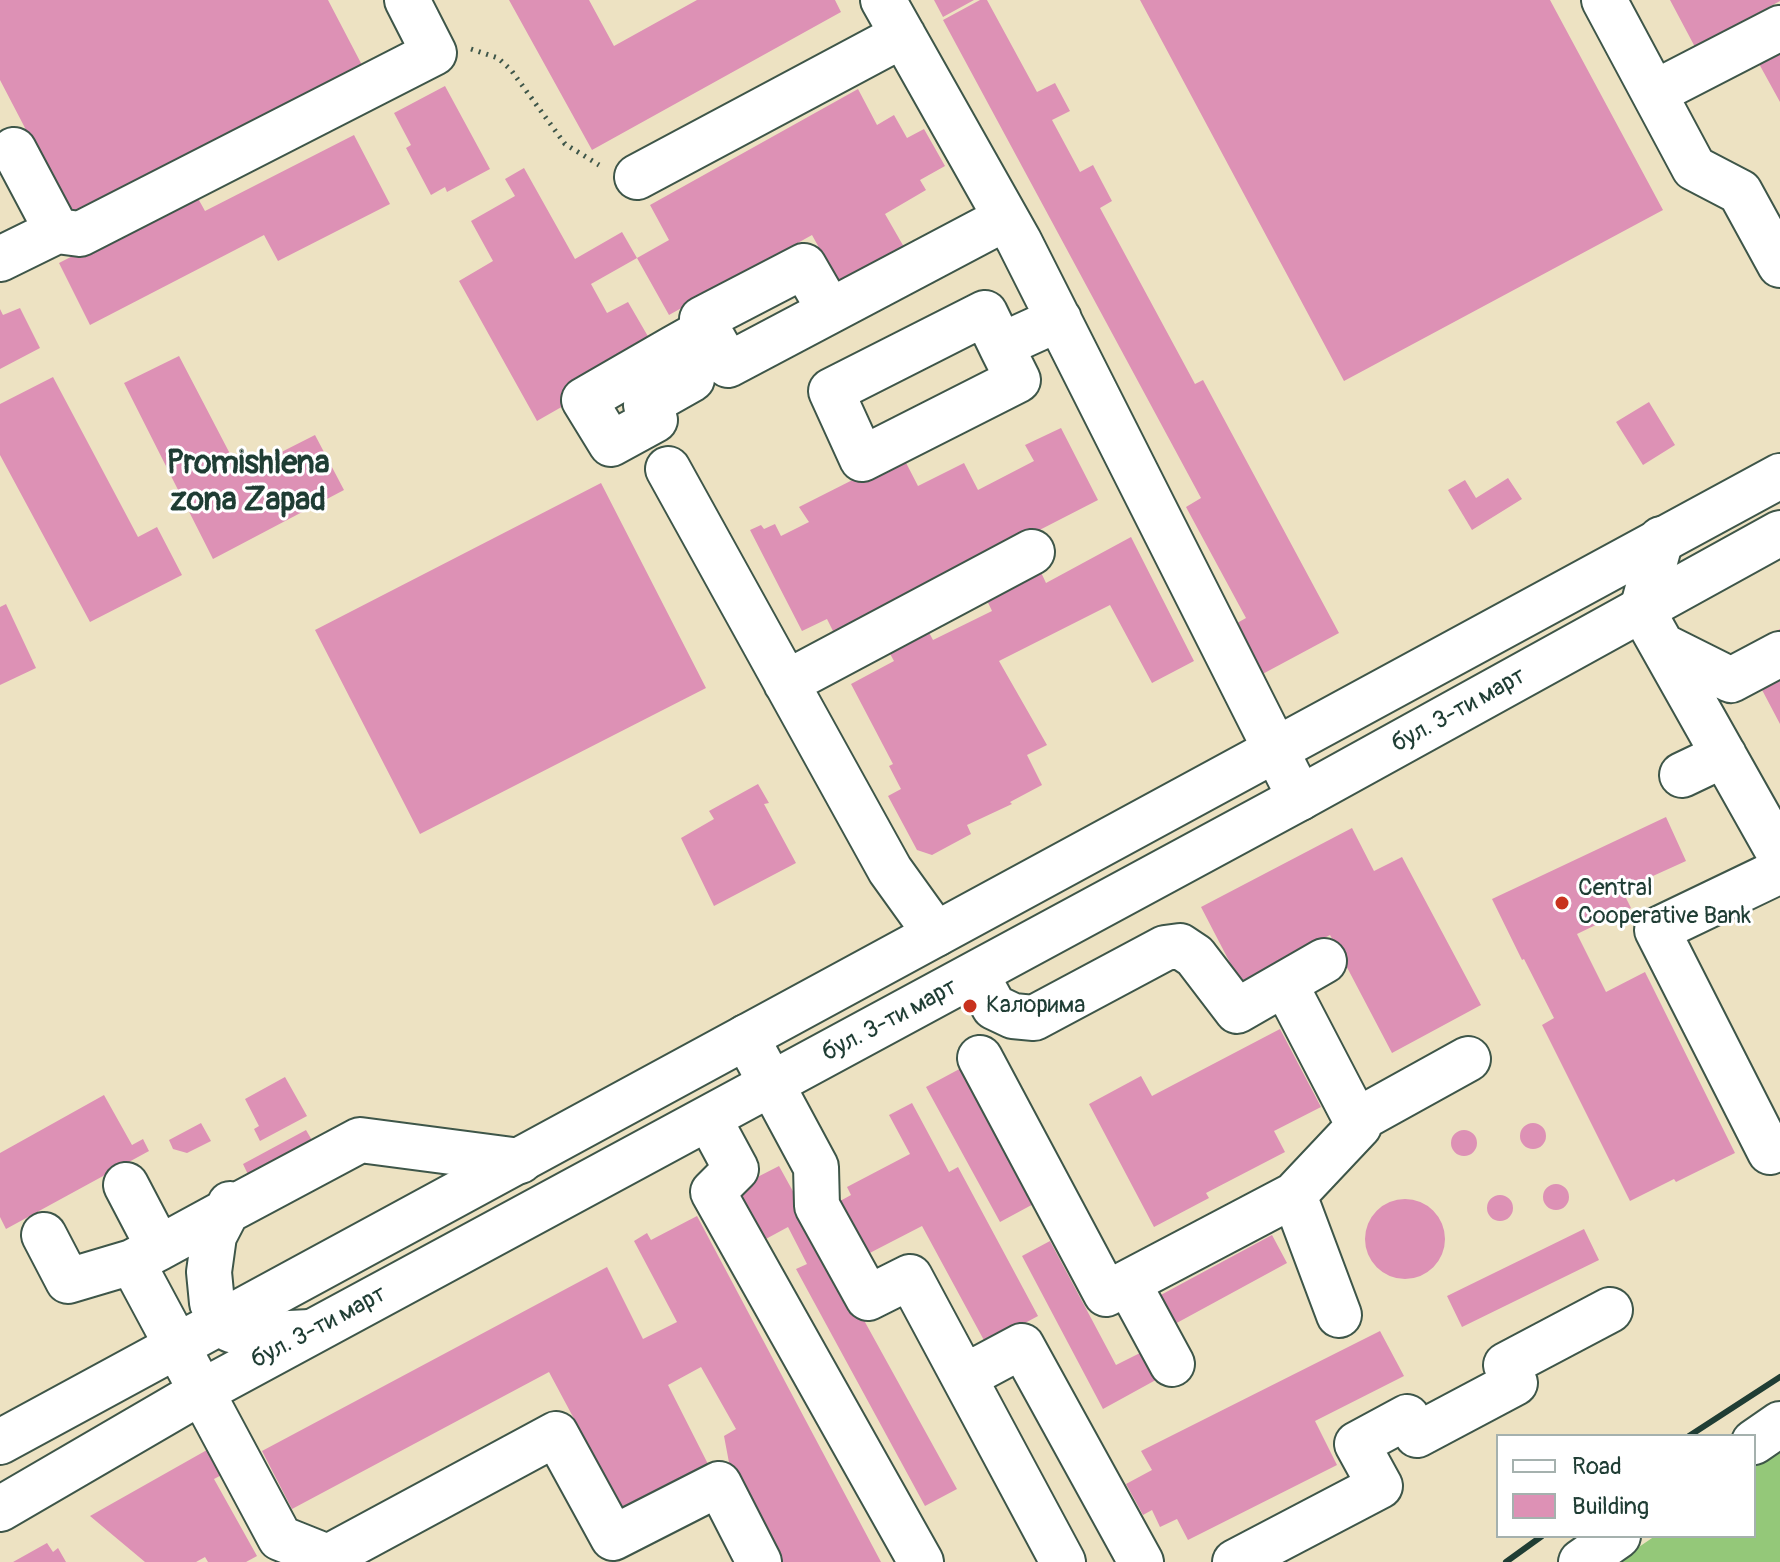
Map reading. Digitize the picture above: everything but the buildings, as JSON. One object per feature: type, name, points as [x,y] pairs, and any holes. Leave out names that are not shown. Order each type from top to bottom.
[{"type":"main road","points":[[0,259],[57,231],[80,234],[434,53],[407,0]]},
{"type":"main road","points":[[1604,0],[1694,168],[1740,192],[1780,265]]},
{"type":"main road","points":[[637,177],[893,18],[1059,319],[1300,798]]},
{"type":"main road","points":[[1654,93],[1780,28]]},
{"type":"main road","points":[[14,150],[57,231]]},
{"type":"main road","points":[[691,338],[702,319],[804,266],[830,311],[1006,218]]},
{"type":"main road","points":[[1002,348],[1059,319]]},
{"type":"main road","points":[[668,469],[890,870],[936,934]]},
{"type":"main road","points":[[0,1442],[1661,539],[1777,481]]},
{"type":"main road","name":"бул. 3-ти март","points":[[0,1509],[310,1332],[1300,798],[1652,628],[1780,533]]},
{"type":"main road","points":[[1661,539],[1652,628],[1724,755],[1764,792],[1780,855]]},
{"type":"main road","points":[[786,683],[1032,552]]},
{"type":"main road","points":[[1652,628],[1731,680],[1780,654]]},
{"type":"main road","points":[[1682,775],[1724,755]]},
{"type":"main road","points":[[1780,871],[1657,930],[1770,1152],[1780,1147]]},
{"type":"main road","points":[[976,974],[994,1007],[1013,1016],[1034,1018],[1165,948],[1180,946],[1195,956],[1237,1011],[1324,961]]},
{"type":"main road","points":[[980,1058],[1106,1294],[1294,1195],[1359,1126],[1285,984]]},
{"type":"main road","points":[[746,1037],[816,1167],[817,1206],[868,1298],[910,1277],[1063,1562]]},
{"type":"main road","points":[[1356,1121],[1468,1059]]},
{"type":"main road","points":[[709,1119],[736,1169],[713,1192],[921,1562]]},
{"type":"main road","points":[[44,1235],[68,1281],[146,1255],[360,1140],[520,1161]]},
{"type":"main road","points":[[406,1147],[424,1163],[430,1176],[435,1206],[427,1270]]},
{"type":"main road","points":[[126,1185],[146,1255],[178,1346],[280,1538],[334,1560],[556,1434],[613,1538],[719,1484],[759,1562]]},
{"type":"main road","points":[[1294,1195],[1339,1315]]},
{"type":"main road","points":[[227,1211],[214,1236],[209,1272],[212,1303],[223,1322],[231,1330],[250,1335],[310,1332]]},
{"type":"main road","points":[[1128,1283],[1172,1364]]},
{"type":"main road","points":[[1235,1562],[1380,1486],[1357,1444],[1407,1417],[1417,1435],[1431,1428],[1515,1383],[1506,1365],[1610,1310]]},
{"type":"main road","points":[[964,1377],[1022,1346],[1141,1562]]},
{"type":"main road","points":[[1756,1441],[1780,1424]]},
{"type":"main road","points":[[1581,1562],[1615,1538]]},
{"type":"path","points":[[434,53],[469,48],[498,58],[511,70],[565,144],[601,166],[637,177]]},
{"type":"green space","points":[[1780,1449],[1780,1562],[1617,1562],[1652,1538],[1756,1538],[1756,1466]]},
{"type":"railway","points":[[1692,1434],[1780,1377]]},
{"type":"railway","points":[[1506,1562],[1539,1538]]},
{"type":"place","name":"Central Cooperative Bank","points":[[1562,903]]},
{"type":"place","name":"Калорима","points":[[970,1006]]},
{"type":"district","name":"Promishlena zona Zapad","points":[[248,484]]}]
